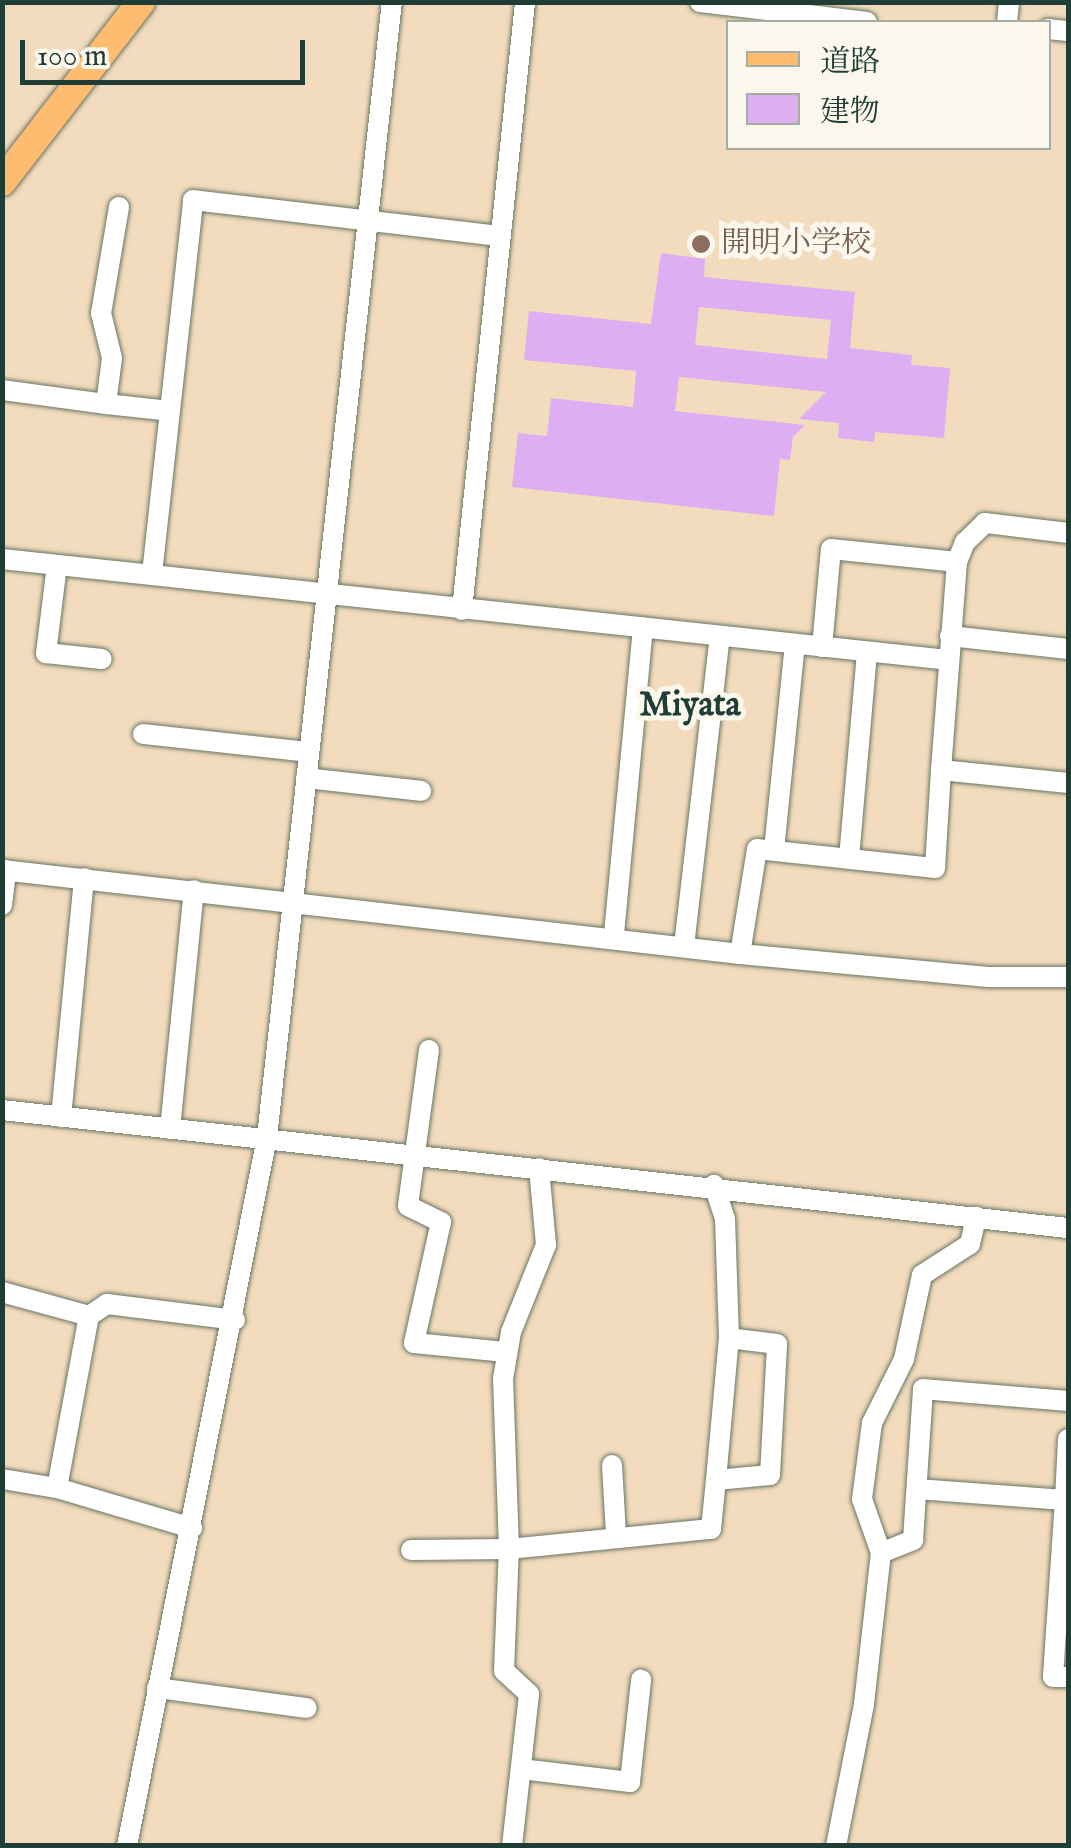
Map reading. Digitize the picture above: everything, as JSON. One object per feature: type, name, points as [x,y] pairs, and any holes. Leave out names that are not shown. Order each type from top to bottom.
[{"type":"main road","points":[[2,182],[141,2]]},
{"type":"street","points":[[127,1846],[156,1688],[235,1320],[267,1138],[392,2]]},
{"type":"street","points":[[462,610],[525,2]]},
{"type":"street","points":[[700,2],[849,20]]},
{"type":"street","points":[[152,574],[193,200],[500,236]]},
{"type":"street","points":[[106,404],[112,358],[100,313],[119,207]]},
{"type":"street","points":[[2,390],[170,411]]},
{"type":"street","points":[[740,954],[757,848],[935,868],[957,562],[965,542],[985,524],[1068,532]]},
{"type":"street","points":[[822,647],[831,549],[957,562]]},
{"type":"street","points":[[2,560],[948,660]]},
{"type":"street","points":[[56,565],[46,652],[102,660]]},
{"type":"street","points":[[614,934],[643,627]]},
{"type":"street","points":[[684,946],[720,636]]},
{"type":"street","points":[[950,636],[1068,649]]},
{"type":"street","points":[[774,850],[795,644]]},
{"type":"street","points":[[848,858],[867,652]]},
{"type":"street","points":[[142,734],[309,752]]},
{"type":"street","points":[[942,770],[1068,783]]},
{"type":"street","points":[[306,778],[420,791]]},
{"type":"street","points":[[2,905],[4,870],[614,934],[740,954],[988,977],[1068,977]]},
{"type":"street","points":[[61,1117],[84,878]]},
{"type":"street","points":[[170,1129],[194,890]]},
{"type":"street","points":[[429,1050],[420,1154],[408,1206],[441,1222],[414,1342],[506,1352]]},
{"type":"street","points":[[2,1110],[714,1185],[1068,1228]]},
{"type":"street","points":[[512,1846],[529,1694],[504,1670],[509,1549],[506,1352],[546,1245],[539,1168]]},
{"type":"street","points":[[412,1550],[509,1549],[711,1529],[728,1338],[725,1219],[714,1185]]},
{"type":"street","points":[[836,1846],[864,1704],[881,1553],[862,1500],[872,1423],[907,1349],[922,1275],[970,1244],[976,1217]]},
{"type":"street","points":[[2,1292],[89,1316]]},
{"type":"street","points":[[57,1488],[89,1316],[108,1304],[235,1320]]},
{"type":"street","points":[[716,1480],[770,1476],[777,1344],[728,1338]]},
{"type":"street","points":[[881,1553],[913,1540],[923,1389],[1068,1401]]},
{"type":"street","points":[[1068,1438],[1053,1676],[1068,1677]]},
{"type":"street","points":[[612,1465],[616,1536]]},
{"type":"street","points":[[2,1479],[57,1488],[192,1528]]},
{"type":"street","points":[[918,1489],[1065,1500]]},
{"type":"street","points":[[521,1769],[630,1782],[641,1680]]},
{"type":"street","points":[[156,1688],[307,1708]]},
{"type":"building","points":[[661,253],[705,259],[704,277],[855,292],[850,348],[912,355],[911,365],[950,368],[944,438],[875,432],[874,442],[838,438],[839,423],[799,419],[826,392],[679,377],[675,411],[805,425],[793,437],[790,460],[780,459],[774,516],[512,487],[518,433],[547,436],[551,398],[633,407],[636,371],[524,360],[529,311],[651,324]],"holes":[[[699,307],[831,320],[827,359],[695,345]]]},
{"type":"place","name":"開明小学校","points":[[701,244]]},
{"type":"district","name":"Miyata","points":[[690,706]]}]
